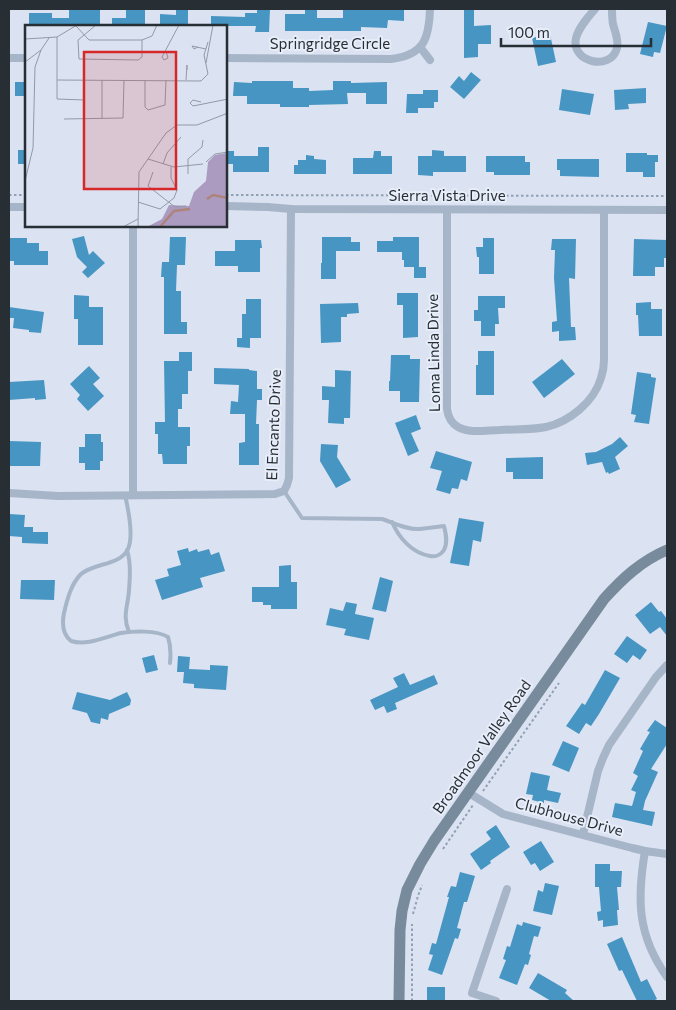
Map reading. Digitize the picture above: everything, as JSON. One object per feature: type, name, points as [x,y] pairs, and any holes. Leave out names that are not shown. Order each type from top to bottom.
[{"type":"street","points":[[430,9],[428,34],[420,47],[430,60]]},
{"type":"street","points":[[595,9],[586,20],[575,41],[581,56],[597,62],[605,61],[611,57],[618,46],[612,9]]},
{"type":"street","name":"Springridge Circle","points":[[228,58],[400,58],[420,47]]},
{"type":"street","points":[[9,58],[25,58]]},
{"type":"street","points":[[9,206],[25,207]]},
{"type":"street","name":"Sierra Vista Drive","points":[[228,206],[291,209],[667,210]]},
{"type":"street","name":"El Encanto Drive","points":[[9,493],[58,496],[276,494],[284,491],[289,478],[291,209]]},
{"type":"street","name":"Loma Linda Drive","points":[[447,210],[446,409],[453,424],[459,428],[472,431],[546,427],[573,414],[594,393],[601,380],[604,360],[604,210]]},
{"type":"street","points":[[129,495],[133,228]]},
{"type":"street","name":"Broadmoor Valley Road","points":[[399,1001],[402,911],[407,890],[420,864],[434,841],[474,796],[604,600],[619,582],[640,564],[667,550]]},
{"type":"street","points":[[583,834],[602,758],[656,677],[667,665]]},
{"type":"street","name":"Clubhouse Drive","points":[[474,796],[503,814],[645,851],[667,854]]},
{"type":"street","points":[[645,851],[639,889],[641,917],[651,948],[667,977]]},
{"type":"street","points":[[496,1001],[472,993],[507,889]]},
{"type":"lane","points":[[284,491],[302,518],[382,519],[392,522],[408,528],[420,529],[444,526],[446,545],[443,552],[433,557],[422,554],[410,547],[396,532],[392,522]]},
{"type":"lane","points":[[129,495],[129,548],[116,560],[80,575],[67,600],[62,625],[68,639],[75,643],[89,642],[130,632],[158,632],[168,637],[171,653],[170,663]]},
{"type":"lane","points":[[127,550],[130,590],[126,623],[130,632]]},
{"type":"path","points":[[9,194],[25,194]]},
{"type":"path","points":[[228,195],[667,196]]},
{"type":"path","points":[[440,853],[474,796],[563,677]]},
{"type":"path","points":[[412,1001],[412,919],[418,896],[425,880]]},
{"type":"building","points":[[69,9],[100,9],[100,25],[29,25],[29,13],[52,13],[52,18],[69,18]]},
{"type":"building","points":[[126,9],[145,9],[145,25],[112,25],[112,18],[126,18]]},
{"type":"building","points":[[176,9],[188,9],[188,25],[160,25],[160,14],[176,15]]},
{"type":"building","points":[[257,9],[270,9],[269,32],[255,32],[256,26],[211,25],[211,16],[245,17],[245,13],[257,13]]},
{"type":"building","points":[[305,9],[317,9],[317,18],[343,18],[343,10],[404,9],[404,21],[388,20],[387,28],[361,27],[361,31],[285,31],[285,14],[305,14]]},
{"type":"building","points":[[464,9],[474,9],[474,26],[491,25],[491,44],[478,44],[478,57],[464,58]]},
{"type":"building","points":[[648,22],[667,26],[660,53],[654,52],[653,57],[640,54]]},
{"type":"building","points":[[550,34],[556,62],[538,66],[532,38]]},
{"type":"building","points":[[471,72],[481,80],[464,99],[450,87],[459,76],[464,81]]},
{"type":"building","points":[[252,81],[293,81],[293,88],[309,88],[309,91],[333,90],[333,81],[351,81],[351,83],[387,82],[387,104],[366,104],[366,93],[347,93],[348,104],[309,105],[309,107],[280,107],[280,104],[247,104],[247,96],[233,96],[234,82],[252,83]]},
{"type":"building","points":[[15,82],[25,82],[25,96],[15,96]]},
{"type":"building","points":[[646,88],[646,103],[628,104],[629,109],[615,110],[614,90]]},
{"type":"building","points":[[562,89],[594,94],[590,115],[559,110]]},
{"type":"building","points":[[423,90],[438,90],[438,102],[434,102],[434,108],[418,108],[418,113],[406,113],[407,94],[423,94]]},
{"type":"building","points":[[258,147],[269,147],[269,172],[233,172],[233,164],[228,164],[228,151],[234,151],[234,156],[258,156]]},
{"type":"building","points":[[18,150],[25,150],[25,164],[18,164]]},
{"type":"building","points":[[432,150],[444,151],[444,156],[466,156],[466,172],[433,172],[433,176],[418,175],[418,156],[432,156]]},
{"type":"building","points":[[374,151],[381,151],[381,156],[392,156],[392,174],[353,174],[353,158],[373,158]]},
{"type":"building","points":[[626,153],[658,155],[658,162],[655,162],[655,177],[643,177],[643,172],[626,172]]},
{"type":"building","points":[[306,155],[314,156],[314,159],[326,160],[326,174],[294,174],[294,165],[298,165],[298,160],[306,160]]},
{"type":"building","points":[[486,156],[525,156],[525,162],[530,162],[530,175],[494,175],[494,172],[486,172]]},
{"type":"building","points":[[557,159],[599,159],[599,177],[560,176],[560,170],[557,170]]},
{"type":"building","points":[[84,236],[89,255],[93,251],[105,263],[88,278],[82,272],[87,267],[77,257],[72,239]]},
{"type":"building","points":[[170,237],[186,237],[185,265],[177,265],[176,291],[181,291],[181,322],[187,322],[187,334],[164,334],[164,277],[161,277],[162,262],[169,262]]},
{"type":"building","points":[[322,237],[351,237],[351,242],[360,242],[360,251],[336,251],[336,279],[321,279]]},
{"type":"building","points":[[393,237],[419,237],[419,267],[426,267],[426,278],[414,278],[414,267],[404,267],[402,252],[377,252],[377,241],[393,241]]},
{"type":"building","points":[[9,238],[27,238],[27,243],[39,243],[39,251],[48,251],[48,265],[14,265],[14,261],[9,261]]},
{"type":"building","points":[[483,238],[494,238],[494,274],[479,274],[479,257],[477,257],[476,247],[483,247]]},
{"type":"building","points":[[552,239],[576,239],[575,279],[569,278],[571,327],[575,327],[576,340],[559,341],[559,331],[552,332],[552,322],[557,321],[554,278],[555,250],[551,250]]},
{"type":"building","points":[[634,239],[667,240],[667,258],[664,258],[664,267],[655,267],[655,276],[633,276]]},
{"type":"building","points":[[235,240],[261,240],[260,272],[238,272],[238,266],[215,266],[215,251],[235,251]]},
{"type":"building","points":[[397,293],[418,293],[418,337],[403,338],[403,305],[397,305]]},
{"type":"building","points":[[74,295],[89,296],[89,307],[103,307],[103,345],[78,345],[78,319],[74,319]]},
{"type":"building","points":[[478,296],[505,296],[505,308],[498,308],[499,324],[495,324],[495,336],[481,336],[481,321],[474,321],[474,310],[478,310]]},
{"type":"building","points":[[246,299],[261,299],[261,338],[250,338],[250,348],[237,347],[237,338],[242,338],[242,314],[246,314]]},
{"type":"building","points":[[651,302],[651,309],[662,309],[662,336],[639,336],[636,303]]},
{"type":"building","points":[[358,303],[359,313],[347,314],[347,317],[341,317],[341,342],[321,343],[320,304]]},
{"type":"building","points":[[9,307],[44,312],[41,333],[13,328],[14,318],[9,318]]},
{"type":"building","points":[[478,351],[494,351],[494,395],[476,395]]},
{"type":"building","points":[[179,352],[192,352],[192,371],[188,371],[188,394],[182,394],[182,409],[178,409],[178,427],[190,427],[190,446],[187,446],[187,464],[163,464],[162,454],[158,454],[158,434],[155,434],[155,422],[165,422],[164,361],[179,361]]},
{"type":"building","points":[[391,355],[410,355],[410,359],[420,359],[419,402],[400,402],[400,391],[389,391]]},
{"type":"building","points":[[562,359],[575,374],[544,398],[532,382]]},
{"type":"building","points":[[89,366],[100,378],[93,384],[104,396],[88,411],[77,399],[80,395],[70,384]]},
{"type":"building","points":[[214,368],[257,371],[257,389],[262,389],[262,400],[257,400],[256,424],[259,424],[259,465],[239,465],[239,443],[245,442],[245,414],[230,414],[231,401],[238,402],[239,385],[214,384]]},
{"type":"building","points":[[335,370],[351,371],[350,418],[344,418],[344,424],[328,423],[329,400],[322,400],[322,386],[335,387]]},
{"type":"building","points":[[637,372],[651,374],[651,377],[656,378],[649,424],[634,422],[636,415],[631,414]]},
{"type":"building","points":[[44,380],[46,399],[9,400],[9,382]]},
{"type":"building","points":[[416,415],[421,429],[411,433],[419,451],[408,456],[395,423]]},
{"type":"building","points":[[85,434],[101,434],[103,461],[100,461],[100,470],[85,470],[85,463],[79,463],[79,447],[85,447]]},
{"type":"building","points":[[620,437],[628,446],[615,457],[620,469],[609,474],[608,472],[606,473],[602,462],[587,465],[585,453],[596,452],[612,444]]},
{"type":"building","points":[[9,441],[41,442],[40,466],[9,466]]},
{"type":"building","points":[[321,444],[338,445],[337,457],[351,480],[336,488],[320,461]]},
{"type":"building","points":[[436,451],[472,462],[467,481],[461,479],[458,489],[452,488],[450,494],[436,490],[442,471],[430,468]]},
{"type":"building","points":[[543,457],[543,479],[513,479],[513,472],[506,472],[506,458]]},
{"type":"building","points":[[9,514],[25,515],[24,527],[33,527],[33,532],[48,532],[48,544],[22,543],[22,537],[9,536]]},
{"type":"building","points":[[459,518],[484,522],[481,542],[473,540],[469,566],[450,563]]},
{"type":"building","points":[[188,548],[189,552],[197,549],[198,552],[209,549],[211,555],[219,552],[225,571],[200,578],[203,587],[162,600],[155,580],[169,576],[167,569],[181,565],[177,551]]},
{"type":"building","points":[[291,565],[291,582],[297,582],[297,609],[271,609],[271,605],[263,605],[263,602],[252,602],[252,587],[279,587],[279,566]]},
{"type":"building","points":[[380,577],[393,581],[386,612],[372,609]]},
{"type":"building","points":[[21,580],[55,580],[54,600],[20,599]]},
{"type":"building","points":[[346,602],[357,604],[355,614],[374,618],[369,640],[344,635],[346,629],[326,625],[330,608],[343,611]]},
{"type":"building","points":[[651,602],[667,619],[667,636],[660,627],[650,634],[635,615]]},
{"type":"building","points":[[627,636],[647,650],[640,660],[633,655],[627,663],[614,654]]},
{"type":"building","points":[[154,655],[158,670],[146,673],[142,658]]},
{"type":"building","points":[[178,656],[190,657],[189,669],[210,670],[210,665],[228,666],[226,690],[194,688],[194,684],[183,683],[184,672],[177,672]]},
{"type":"building","points":[[605,670],[620,678],[591,726],[586,723],[579,734],[566,726],[582,703],[585,705]]},
{"type":"building","points":[[404,673],[410,685],[434,675],[438,684],[395,703],[397,709],[387,713],[384,706],[375,710],[370,700],[398,687],[393,678]]},
{"type":"building","points":[[77,692],[110,700],[127,692],[131,700],[130,705],[109,714],[108,720],[101,718],[100,724],[91,722],[87,713],[72,709]]},
{"type":"building","points":[[655,720],[667,728],[667,744],[651,769],[658,772],[643,810],[655,812],[652,826],[612,817],[615,803],[632,806],[636,792],[631,790],[638,776],[633,773],[643,751],[640,749],[650,732],[647,731]]},
{"type":"building","points":[[563,741],[579,748],[569,772],[552,765]]},
{"type":"building","points":[[531,772],[550,776],[547,790],[561,793],[558,803],[544,800],[544,803],[532,800],[533,795],[526,794]]},
{"type":"building","points":[[496,825],[510,847],[481,870],[470,854],[491,839],[486,832]]},
{"type":"building","points":[[541,841],[554,862],[540,871],[535,863],[531,865],[523,852]]},
{"type":"building","points":[[595,864],[610,864],[610,871],[622,871],[621,887],[617,887],[618,925],[603,927],[603,920],[598,921],[597,912],[601,911],[599,887],[595,887]]},
{"type":"building","points":[[460,872],[475,876],[467,902],[464,902],[457,928],[461,929],[458,939],[455,938],[442,975],[428,970],[433,955],[429,954],[432,943],[436,944],[451,886],[456,887]]},
{"type":"building","points":[[545,883],[559,886],[552,915],[533,911],[538,890],[543,892]]},
{"type":"building","points":[[523,922],[541,927],[538,937],[534,936],[528,965],[525,964],[517,985],[499,978],[506,960],[503,959],[507,946],[510,947],[517,924],[522,926]]},
{"type":"building","points":[[622,937],[641,982],[647,979],[657,999],[653,1001],[637,1001],[622,970],[619,971],[607,944]]},
{"type":"building","points":[[538,973],[567,990],[565,993],[574,1001],[551,1001],[529,988]]},
{"type":"building","points":[[427,987],[445,987],[445,1001],[427,1001]]}]
